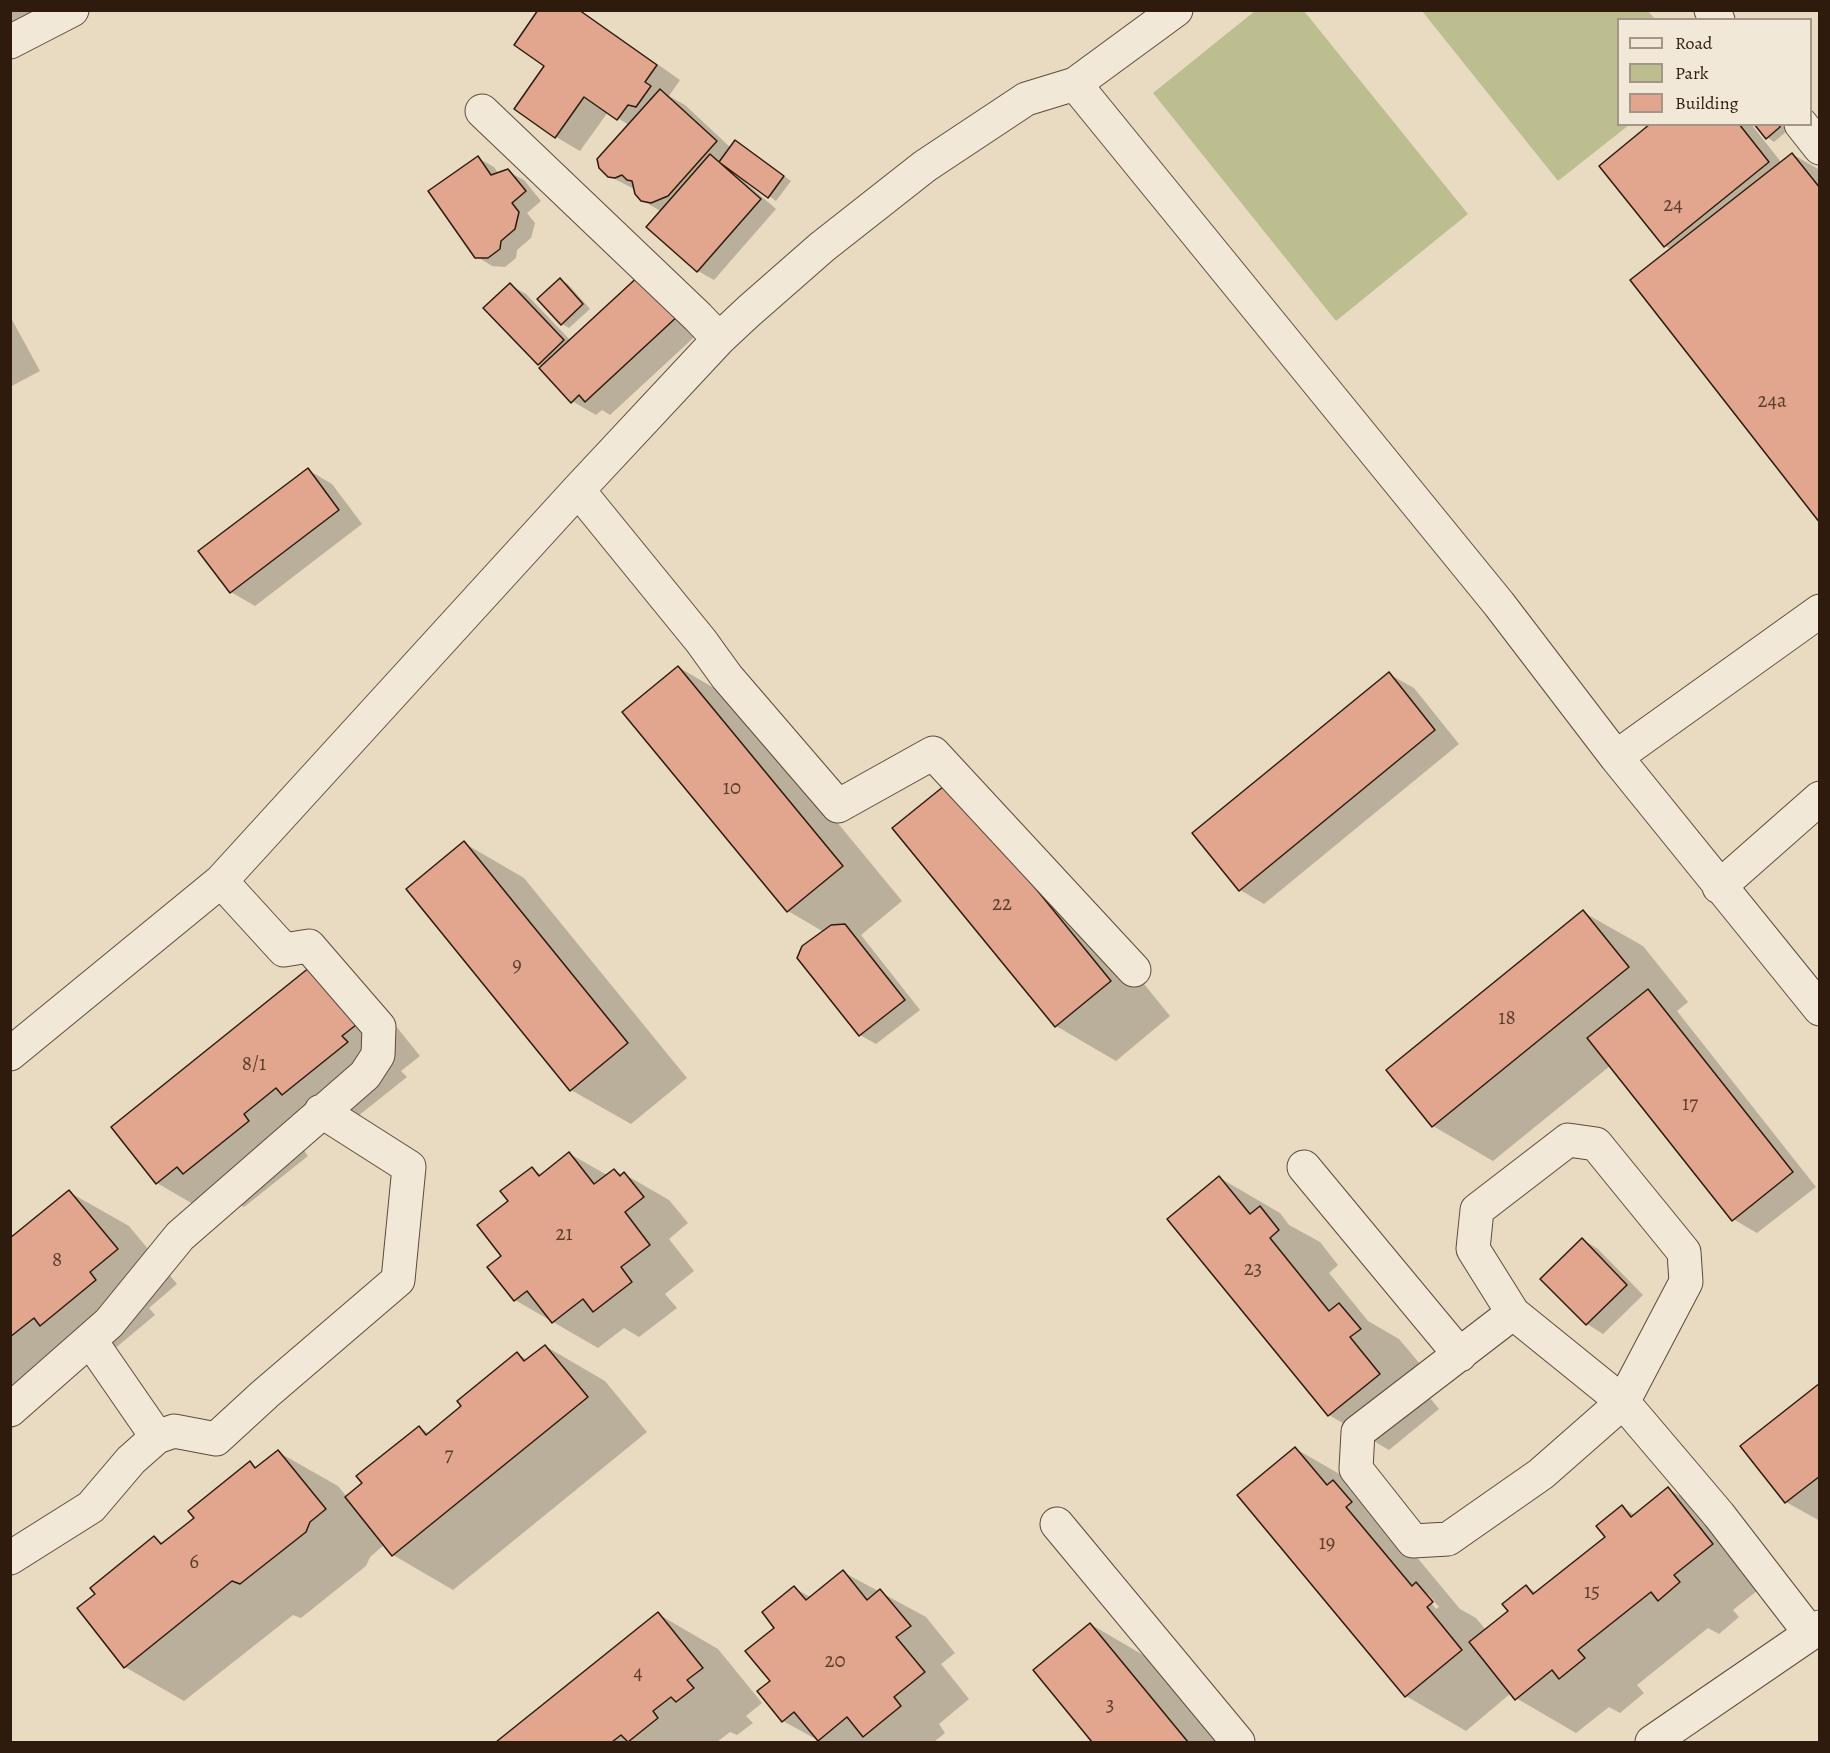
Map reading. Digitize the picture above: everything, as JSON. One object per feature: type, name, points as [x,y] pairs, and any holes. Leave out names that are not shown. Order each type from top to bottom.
[{"type":"street","points":[[10,1054],[221,881],[719,339],[822,247],[925,166],[1026,99],[1075,84],[1176,10]]},
{"type":"street","points":[[10,42],[53,15]]},
{"type":"street","points":[[1075,84],[1499,604],[1616,758],[1820,1009]]},
{"type":"street","points":[[482,111],[719,339]]},
{"type":"street","points":[[1803,126],[1820,148]]},
{"type":"street","points":[[578,490],[701,641],[727,677],[838,806],[933,753],[1134,970]]},
{"type":"street","points":[[1616,758],[1820,611]]},
{"type":"street","points":[[1719,886],[1820,798]]},
{"type":"street","points":[[10,1410],[110,1323],[180,1236],[365,1075],[378,1055],[380,1027],[309,946],[284,950],[221,881]]},
{"type":"street","points":[[10,1558],[91,1507],[131,1460],[157,1437],[174,1431],[216,1439],[398,1280],[408,1167],[321,1111]]},
{"type":"street","points":[[1513,1312],[1358,1432],[1356,1469],[1413,1541],[1448,1539],[1541,1474],[1623,1402],[1686,1282],[1684,1252],[1596,1144],[1568,1140],[1477,1210],[1473,1249],[1513,1312],[1623,1402],[1815,1630],[1652,1743]]},
{"type":"street","points":[[1304,1167],[1460,1355]]},
{"type":"street","points":[[90,1340],[157,1437]]},
{"type":"street","points":[[1057,1524],[1238,1743]]},
{"type":"green space","points":[[1255,11],[1304,11],[1468,214],[1336,321],[1153,93]]},
{"type":"green space","points":[[1422,11],[1648,11],[1654,18],[1617,18],[1617,126],[1628,126],[1558,181]]},
{"type":"building","points":[[538,10],[579,10],[657,65],[645,82],[651,86],[636,107],[628,105],[617,120],[584,97],[555,138],[514,109],[544,66],[514,45]]},
{"type":"building","points":[[660,89],[717,141],[668,196],[651,203],[641,201],[635,194],[632,181],[622,175],[615,178],[608,177],[599,168],[597,159]]},
{"type":"building","points":[[1648,126],[1741,126],[1769,162],[1664,247],[1599,166]]},
{"type":"building","points":[[1756,126],[1780,126],[1780,127],[1766,139]]},
{"type":"building","points":[[735,140],[784,176],[768,198],[719,162]]},
{"type":"building","points":[[1792,153],[1820,188],[1820,523],[1630,280]]},
{"type":"building","points":[[710,154],[761,199],[697,272],[646,227]]},
{"type":"building","points":[[478,156],[491,175],[508,169],[526,191],[512,203],[519,212],[515,229],[501,241],[500,249],[488,258],[475,258],[428,191]]},
{"type":"building","points":[[642,273],[680,314],[585,402],[579,395],[571,403],[539,368]]},
{"type":"building","points":[[560,278],[583,304],[561,325],[537,299]]},
{"type":"building","points":[[510,283],[564,340],[538,365],[483,308]]},
{"type":"building","points":[[308,468],[339,510],[230,593],[198,551]]},
{"type":"building","points":[[678,666],[843,866],[787,912],[622,712]]},
{"type":"building","points":[[1389,672],[1435,730],[1239,891],[1192,833]]},
{"type":"building","points":[[949,782],[1111,981],[1055,1027],[892,828]]},
{"type":"building","points":[[464,841],[628,1043],[570,1091],[406,889]]},
{"type":"building","points":[[1583,910],[1629,967],[1432,1127],[1386,1070]]},
{"type":"building","points":[[845,924],[905,1000],[859,1036],[797,958],[802,946],[831,925]]},
{"type":"building","points":[[315,963],[361,1021],[342,1036],[348,1042],[282,1095],[276,1088],[244,1114],[249,1121],[183,1174],[177,1167],[156,1184],[111,1127]]},
{"type":"building","points":[[1648,989],[1793,1172],[1732,1221],[1587,1038]]},
{"type":"building","points":[[569,1152],[594,1184],[614,1169],[620,1176],[624,1172],[644,1197],[625,1212],[650,1245],[621,1267],[632,1282],[593,1312],[583,1299],[552,1323],[527,1291],[514,1301],[487,1267],[501,1256],[477,1225],[508,1201],[500,1191],[532,1167],[539,1176]]},
{"type":"building","points":[[1219,1176],[1250,1214],[1260,1206],[1279,1230],[1270,1238],[1329,1311],[1339,1303],[1361,1329],[1350,1337],[1380,1374],[1328,1416],[1167,1219]]},
{"type":"building","points":[[69,1190],[118,1249],[90,1272],[96,1280],[40,1326],[34,1318],[10,1337],[10,1238]]},
{"type":"building","points":[[1582,1238],[1627,1285],[1586,1325],[1540,1279]]},
{"type":"building","points":[[545,1345],[588,1397],[392,1556],[345,1497],[362,1483],[356,1476],[419,1426],[426,1435],[461,1406],[457,1401],[517,1352],[524,1361]]},
{"type":"building","points":[[1820,1383],[1820,1476],[1785,1503],[1740,1446]]},
{"type":"building","points":[[1295,1447],[1327,1485],[1333,1480],[1352,1502],[1346,1507],[1412,1586],[1416,1582],[1433,1602],[1427,1607],[1462,1650],[1405,1697],[1237,1495]]},
{"type":"building","points":[[278,1450],[326,1509],[310,1522],[306,1532],[240,1584],[232,1581],[124,1668],[77,1608],[95,1594],[90,1588],[154,1536],[161,1544],[194,1518],[188,1511],[250,1461],[255,1468]]},
{"type":"building","points":[[1668,1487],[1713,1544],[1674,1575],[1680,1582],[1658,1601],[1651,1592],[1578,1650],[1585,1658],[1559,1679],[1552,1670],[1515,1700],[1469,1642],[1508,1611],[1502,1604],[1526,1585],[1533,1594],[1605,1537],[1596,1526],[1622,1505],[1631,1517]]},
{"type":"building","points":[[843,1570],[867,1600],[880,1589],[911,1626],[896,1637],[925,1672],[894,1697],[901,1706],[863,1737],[847,1717],[818,1741],[794,1712],[782,1722],[757,1691],[770,1681],[745,1651],[774,1628],[762,1612],[794,1586],[806,1600]]},
{"type":"building","points":[[658,1612],[703,1668],[687,1680],[694,1688],[676,1702],[671,1697],[653,1711],[658,1718],[628,1742],[621,1735],[612,1742],[496,1742]]},
{"type":"building","points":[[1090,1623],[1188,1742],[1092,1742],[1033,1670]]}]
